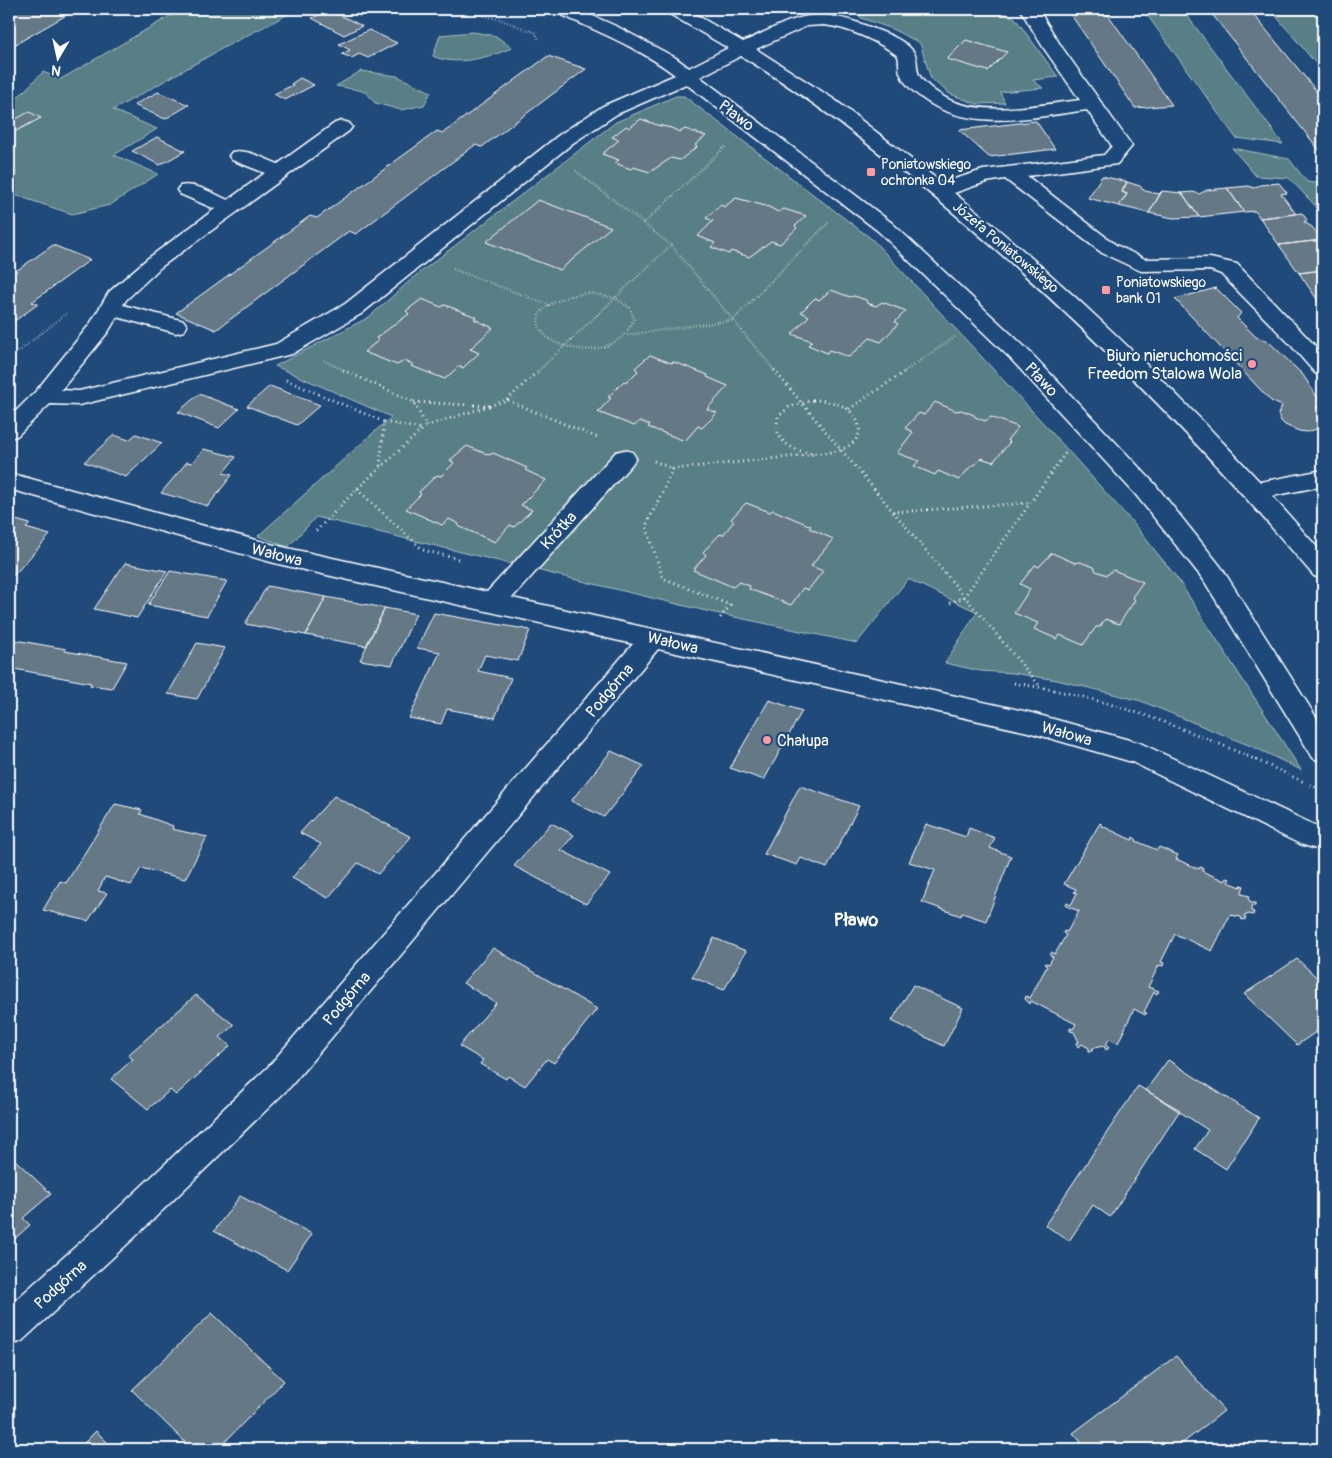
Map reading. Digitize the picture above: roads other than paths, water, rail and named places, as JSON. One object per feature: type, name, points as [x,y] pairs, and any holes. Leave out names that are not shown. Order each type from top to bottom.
[{"type":"street","name":"Pławo","points":[[563,9],[620,35],[669,62],[885,227],[1017,352],[1145,490],[1212,574],[1323,751]]},
{"type":"street","name":"Józefa Poniatowskiego","points":[[674,9],[742,48],[839,112],[1020,257],[1078,309],[1172,401],[1256,491],[1323,570]]},
{"type":"street","points":[[940,191],[983,176],[1110,160],[1122,146],[1091,104],[1028,9]]},
{"type":"street","points":[[44,396],[79,398],[284,350],[353,309],[566,139],[610,110],[688,77],[711,62],[802,22],[815,19],[832,21],[896,47],[906,55],[910,64],[910,74],[916,84],[947,106],[970,113],[997,114],[1091,104]]},
{"type":"street","points":[[9,432],[44,396],[100,328],[114,303],[154,262],[342,126]]},
{"type":"street","points":[[239,156],[278,171]]},
{"type":"street","points":[[1010,173],[1109,249],[1141,265],[1210,264],[1229,269],[1297,338],[1323,368]]},
{"type":"street","points":[[187,190],[228,207]]},
{"type":"street","points":[[114,303],[142,316],[176,326]]},
{"type":"street","name":"Krótka","points":[[493,602],[624,458]]},
{"type":"street","points":[[1256,491],[1323,478]]},
{"type":"street","name":"Wałowa","points":[[9,481],[290,558],[1028,722],[1140,754],[1310,836],[1323,840]]},
{"type":"street","name":"Podgórna","points":[[9,1329],[123,1226],[279,1077],[653,638]]},
{"type":"place","name":"Poniatowskiego ochronka 04","points":[[871,172]]},
{"type":"place","name":"Poniatowskiego bank 01","points":[[1106,290]]},
{"type":"place","name":"Biuro nieruchomości Freedom Stalowa Wola","points":[[1252,364]]},
{"type":"place","name":"Chałupa","points":[[767,740]]},
{"type":"district","name":"Pławo","points":[[856,920]]}]
